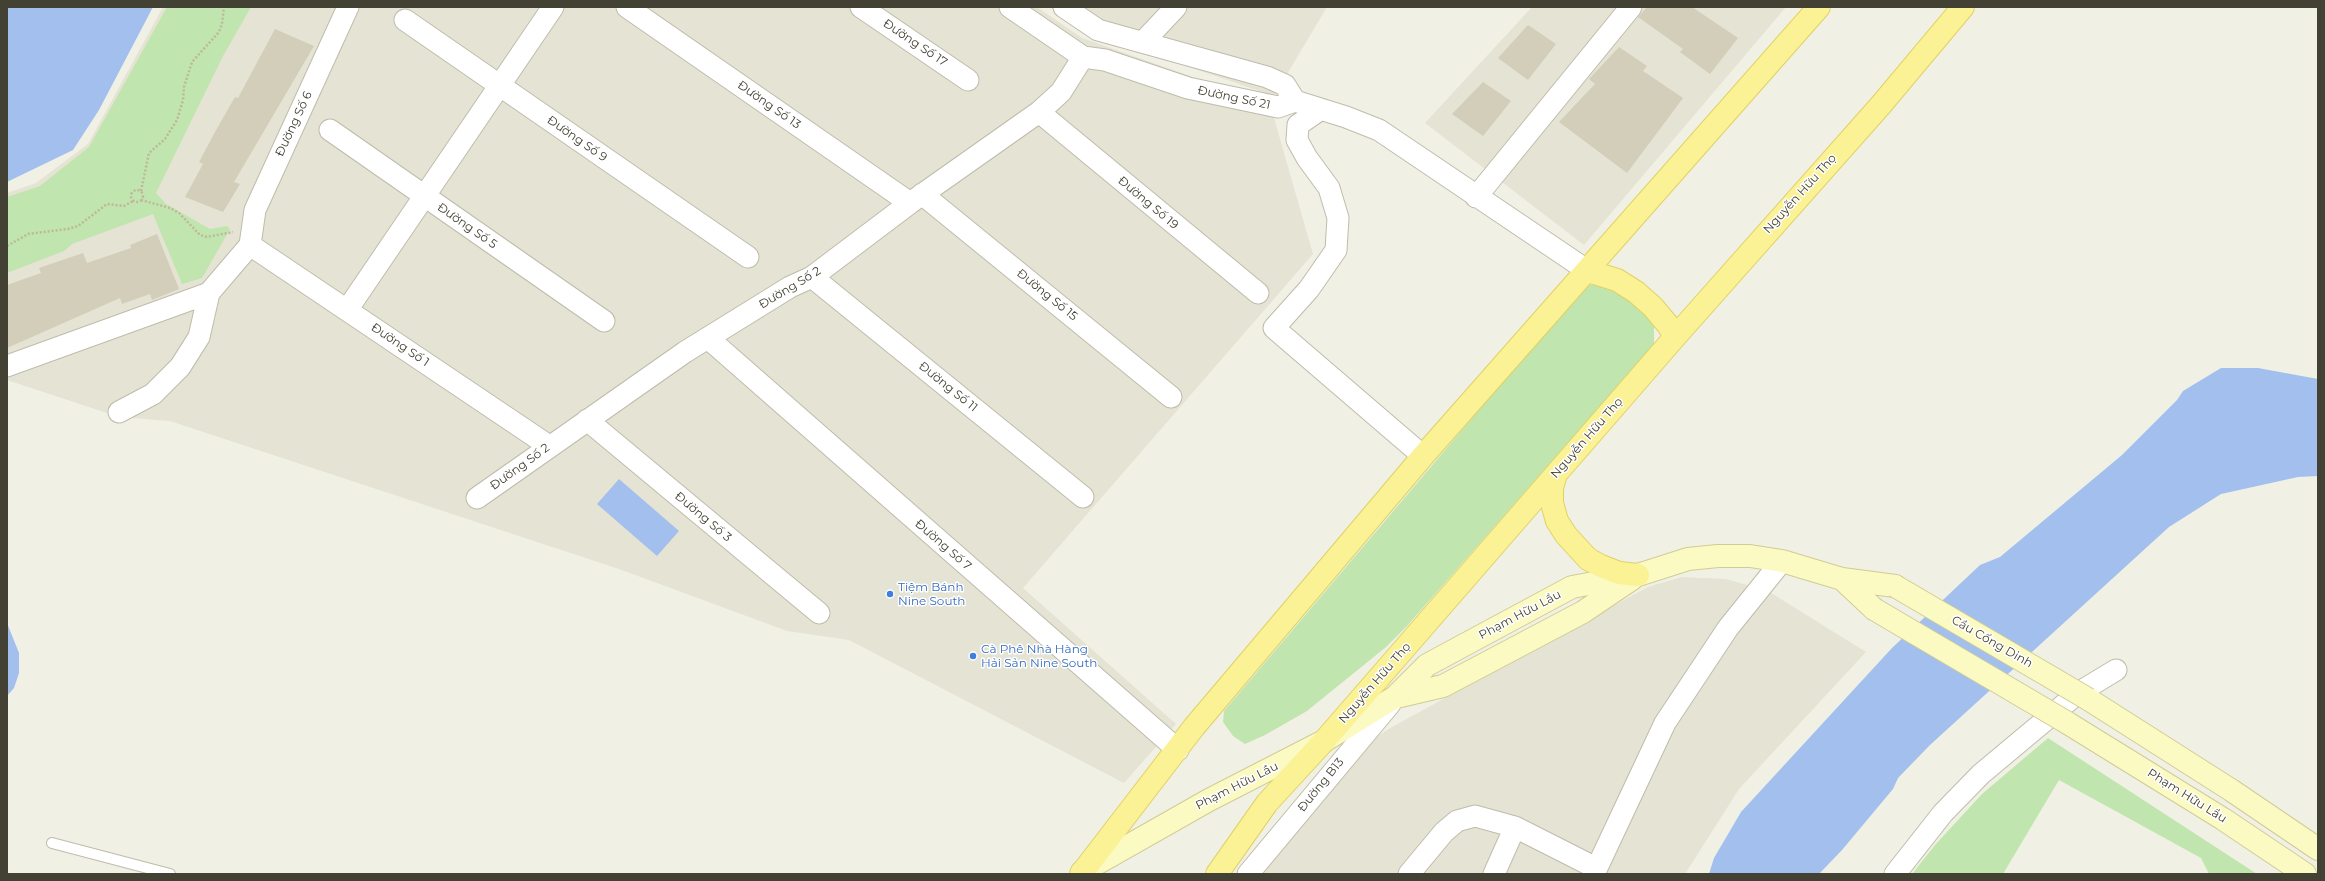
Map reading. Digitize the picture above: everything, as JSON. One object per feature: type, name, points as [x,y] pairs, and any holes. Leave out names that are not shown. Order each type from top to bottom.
[{"type":"main road","points":[[1080,873],[1178,750],[1194,727],[1423,456],[1588,271],[1819,7]]},
{"type":"main road","name":"Nguyễn Hữu Thọ","points":[[1217,874],[1267,803],[1324,741],[1674,337],[1880,106],[1963,7]]},
{"type":"main road","points":[[1588,271],[1616,280],[1636,292],[1653,307],[1674,337]]},
{"type":"main road","points":[[1556,474],[1552,488],[1552,503],[1557,521],[1569,540],[1588,559],[1601,566],[1619,573],[1638,575]]},
{"type":"main road","name":"Phạm Hữu Lầu","points":[[1080,873],[1209,800],[1324,741],[1395,697],[1427,665],[1572,587],[1638,575],[1688,560],[1718,556],[1750,556],[1782,561],[1842,579],[1895,586]]},
{"type":"main road","name":"Phạm Hữu Lầu","points":[[1842,579],[1874,609],[2066,722],[2223,819],[2306,874]]},
{"type":"main road","name":"Cầu Cống Dinh","points":[[1895,586],[2088,699],[2318,849]]},
{"type":"street","name":"Đường Số 6","points":[[250,245],[255,210],[348,7]]},
{"type":"street","points":[[347,310],[553,7]]},
{"type":"street","name":"Đường Số 13","points":[[628,7],[916,198]]},
{"type":"street","name":"Đường Số 17","points":[[861,7],[968,80]]},
{"type":"street","name":"Đường Số 21","points":[[1010,7],[1083,57],[1105,60],[1188,88],[1278,107],[1295,101],[1285,85],[1266,77],[1098,30],[1064,7]]},
{"type":"street","points":[[1143,42],[1176,7]]},
{"type":"street","points":[[1476,197],[1631,7]]},
{"type":"street","name":"Đường Số 9","points":[[405,20],[748,257]]},
{"type":"street","name":"Đường Số 2","points":[[477,498],[685,352],[709,339],[790,287],[812,277],[916,198],[1039,112],[1061,92],[1083,57]]},
{"type":"street","points":[[1295,101],[1321,108],[1379,130],[1476,197],[1588,271]]},
{"type":"street","points":[[1321,108],[1298,125],[1297,140],[1331,196],[1338,218],[1336,250],[1310,289],[1274,328],[1423,456]]},
{"type":"street","name":"Đường Số 19","points":[[1039,112],[1258,293]]},
{"type":"street","name":"Đường Số 5","points":[[330,130],[604,321]]},
{"type":"street","name":"Đường Số 15","points":[[916,198],[1171,397]]},
{"type":"street","points":[[119,412],[153,394],[180,367],[199,337],[209,293],[250,245]]},
{"type":"street","name":"Đường Số 1","points":[[250,245],[549,446]]},
{"type":"street","name":"Đường Số 11","points":[[812,277],[1083,497]]},
{"type":"street","points":[[7,366],[209,293]]},
{"type":"street","name":"Đường Số 7","points":[[709,339],[1178,750]]},
{"type":"street","name":"Đường Số 3","points":[[587,420],[818,614]]},
{"type":"street","points":[[1409,874],[1444,832],[1458,820],[1475,816],[1515,827],[1595,871],[1665,723],[1728,628],[1782,561]]},
{"type":"street","points":[[1895,874],[1943,813],[1981,774],[2078,693],[2116,670]]},
{"type":"street","name":"Đường B13","points":[[1248,874],[1395,697]]},
{"type":"street","points":[[1494,874],[1515,827]]},
{"type":"lane","points":[[52,843],[170,874]]},
{"type":"path","points":[[141,200],[143,197],[141,191],[148,153],[165,139],[177,120],[183,100],[184,87],[192,62],[218,32],[222,24],[224,7]]},
{"type":"path","points":[[133,201],[130,196],[132,192],[136,190],[141,191]]},
{"type":"path","points":[[7,246],[28,234],[68,229],[78,226],[108,204],[124,206],[133,201],[141,200],[170,208],[179,213],[200,235],[208,237],[233,232]]},
{"type":"shaded area","points":[[163,7],[1037,7],[1082,38],[1270,104],[1313,254],[1023,588],[1176,724],[1124,783],[849,640],[787,631],[619,569],[170,421],[119,417],[7,380],[7,193],[36,183],[88,144]]},
{"type":"shaded area","points":[[1049,7],[1327,7],[1274,96],[1087,32]]},
{"type":"shaded area","points":[[1532,7],[1786,7],[1584,245],[1425,123]]},
{"type":"shaded area","points":[[1682,577],[1726,579],[1768,591],[1866,652],[1739,789],[1685,874],[1242,874],[1326,769],[1392,727],[1648,587]]},
{"type":"green space","points":[[167,7],[251,7],[223,56],[156,193],[166,204],[210,229],[227,226],[230,229],[202,278],[182,284],[153,214],[72,244],[64,251],[7,273],[7,197],[40,186],[89,147]]},
{"type":"green space","points":[[1602,283],[1618,292],[1649,315],[1654,324],[1654,345],[1407,626],[1386,647],[1307,711],[1265,735],[1245,744],[1233,736],[1223,722],[1224,711],[1584,286]]},
{"type":"green space","points":[[2048,738],[2257,874],[2209,874],[2201,858],[2059,780],[2003,874],[1912,874],[1935,845],[1982,794]]},
{"type":"water","points":[[7,7],[153,7],[99,110],[73,150],[7,182]]},
{"type":"water","points":[[2221,368],[2258,368],[2318,379],[2318,476],[2298,477],[2221,494],[2169,527],[1930,745],[1898,778],[1893,789],[1842,850],[1819,874],[1709,874],[1714,858],[1741,812],[1892,648],[1980,565],[2000,557],[2122,455],[2177,400],[2183,391]]},
{"type":"water","points":[[619,479],[679,531],[657,556],[597,504]]},
{"type":"water","points":[[7,623],[19,653],[19,673],[14,688],[7,696]]},
{"type":"building","points":[[1647,7],[1692,7],[1738,38],[1710,74],[1680,52],[1683,49],[1638,17]]},
{"type":"building","points":[[1528,25],[1556,44],[1528,80],[1498,58]]},
{"type":"building","points":[[275,29],[314,46],[234,182],[240,184],[223,212],[185,197],[203,164],[199,162],[215,132],[235,97],[238,98]]},
{"type":"building","points":[[1619,47],[1647,66],[1643,71],[1683,98],[1627,173],[1559,122],[1595,84],[1589,79]]},
{"type":"building","points":[[1483,82],[1511,101],[1483,136],[1452,114]]},
{"type":"building","points":[[157,234],[179,289],[152,300],[150,294],[122,304],[120,298],[7,348],[7,285],[41,273],[39,268],[83,253],[87,263],[131,248],[130,245]]},
{"type":"place","name":"Tiệm Bánh Nine South","points":[[890,594]]},
{"type":"place","name":"Cà Phê Nhà Hàng Hải Sản Nine South","points":[[973,656]]}]
